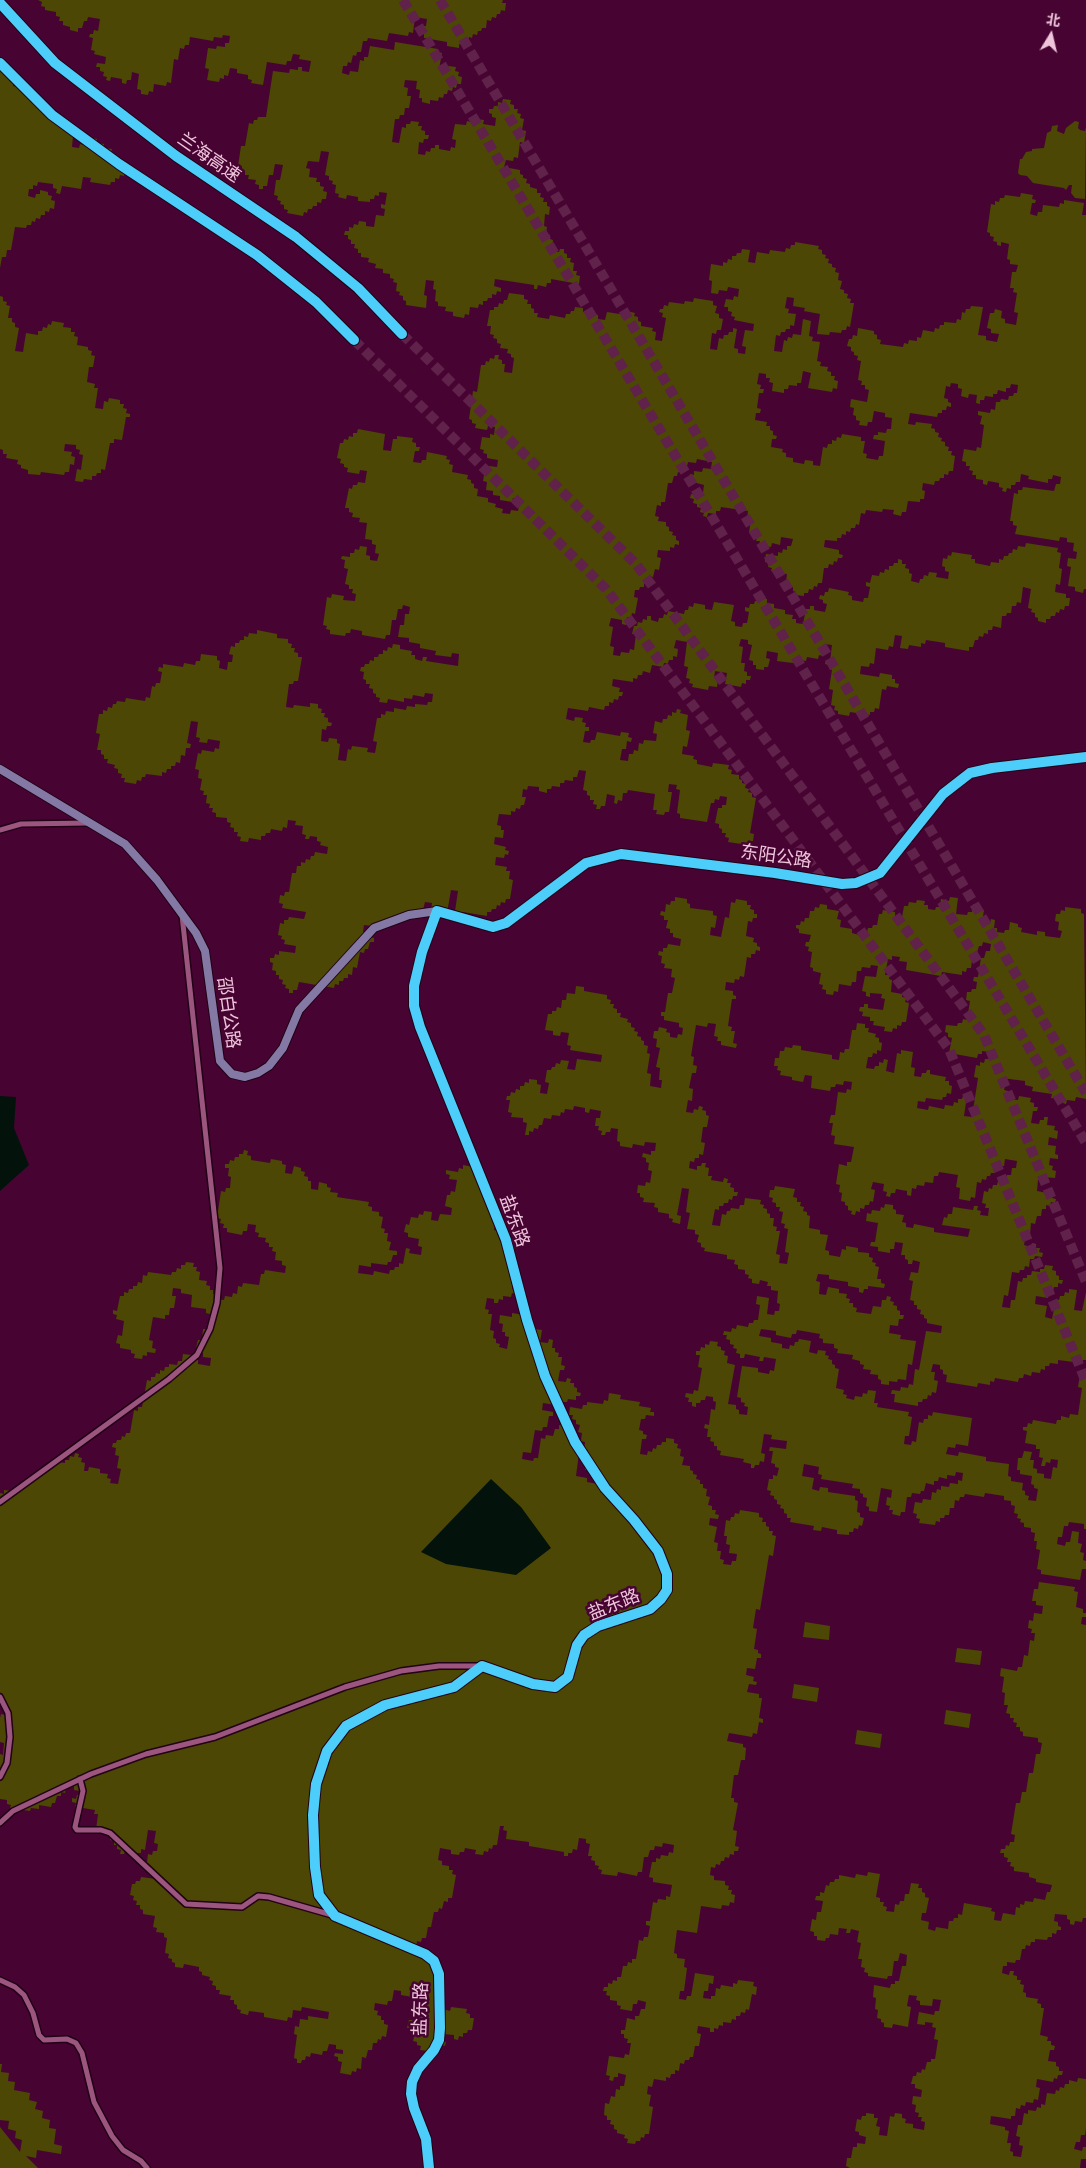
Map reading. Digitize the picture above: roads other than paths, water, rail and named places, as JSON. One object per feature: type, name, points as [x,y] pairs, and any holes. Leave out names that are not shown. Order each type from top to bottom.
[{"type":"highway","name":"兰海高速","points":[[0,4],[55,63],[176,156],[296,237],[358,288],[402,334]]},
{"type":"highway","points":[[0,63],[52,115],[119,164],[257,255],[316,302],[354,340]]},
{"type":"highway","name":"东阳公路","points":[[437,911],[493,927],[506,923],[586,863],[621,854],[775,873],[842,884],[856,884],[880,873],[942,794],[970,773],[992,768],[1086,757]]},
{"type":"highway","name":"盐东路","points":[[437,911],[422,952],[414,986],[414,1006],[420,1027],[506,1240],[527,1320],[545,1376],[575,1442],[605,1488],[634,1520],[658,1551],[667,1574],[667,1590],[661,1600],[650,1609],[598,1626],[584,1635],[577,1645],[568,1677],[555,1687],[533,1684],[482,1666]]},
{"type":"highway","points":[[335,1916],[320,1895],[315,1867],[313,1815],[315,1792],[327,1751],[346,1726],[386,1705],[454,1687],[482,1666]]},
{"type":"highway","name":"盐东路","points":[[335,1916],[425,1954],[434,1960],[439,1974],[440,2028],[438,2040],[434,2050],[418,2068],[412,2082],[411,2094],[426,2140],[428,2168]]},
{"type":"street","name":"邵白公路","points":[[0,769],[125,844],[156,880],[196,933],[205,951],[220,1061],[232,1074],[245,1077],[258,1073],[269,1066],[283,1048],[299,1010],[374,928],[409,915],[437,911]]},
{"type":"street","points":[[0,830],[21,824],[89,822]]},
{"type":"street","points":[[0,1502],[169,1379],[197,1355],[210,1329],[217,1302],[220,1260],[182,915]]},
{"type":"street","points":[[0,1823],[14,1811],[80,1780],[146,1754],[215,1737],[345,1687],[401,1671],[439,1666],[482,1666]]},
{"type":"street","points":[[0,1697],[8,1713],[10,1737],[7,1763],[0,1777]]},
{"type":"street","points":[[80,1780],[83,1791],[75,1827],[77,1830],[102,1830],[110,1833],[186,1904],[242,1907],[258,1896],[269,1897],[335,1916]]},
{"type":"street","points":[[0,1980],[16,1987],[24,1995],[33,2013],[39,2035],[44,2040],[67,2039],[76,2043],[82,2053],[94,2102],[112,2136],[123,2150],[141,2161],[148,2168]]},
{"type":"tunnel","points":[[403,0],[1086,1143]]},
{"type":"tunnel","points":[[440,0],[1086,1093]]},
{"type":"tunnel","points":[[402,334],[636,564],[984,1035],[1086,1282]]},
{"type":"tunnel","points":[[354,340],[606,589],[949,1049],[1086,1382]]}]
